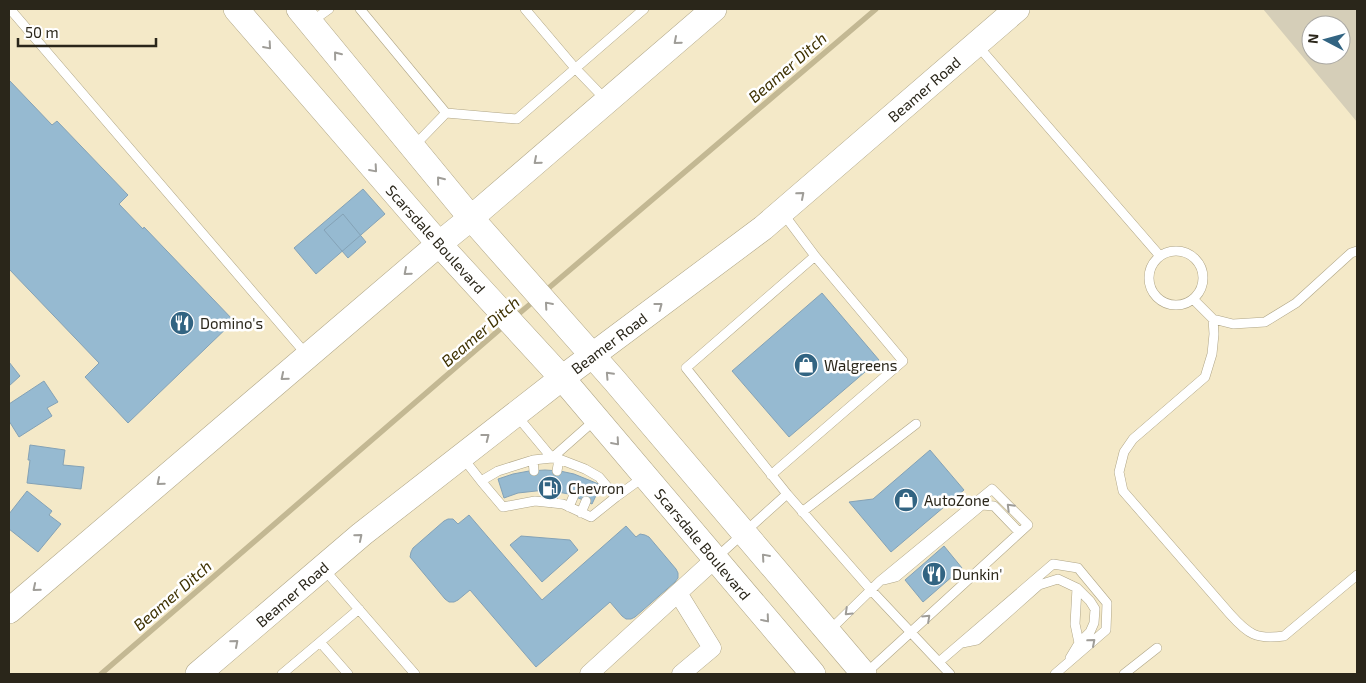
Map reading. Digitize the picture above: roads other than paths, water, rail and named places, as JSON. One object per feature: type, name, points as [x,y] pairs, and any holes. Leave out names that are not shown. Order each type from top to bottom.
[{"type":"main road","name":"Scarsdale Boulevard","points":[[236,9],[446,252],[562,378],[813,674]]},
{"type":"main road","points":[[9,611],[308,356],[479,226],[607,101],[714,9]]},
{"type":"main road","name":"Beamer Road","points":[[198,674],[362,534],[562,378],[586,349],[763,228],[1017,9]]},
{"type":"main road","points":[[313,13],[413,146],[479,226],[615,381],[864,674]]},
{"type":"street","points":[[589,674],[715,559]]},
{"type":"street","points":[[678,593],[712,648],[680,674]]},
{"type":"lane","points":[[10,9],[308,356]]},
{"type":"lane","points":[[360,9],[446,113],[517,119],[644,9]]},
{"type":"lane","points":[[525,9],[575,68],[607,101]]},
{"type":"lane","points":[[976,44],[1160,256]]},
{"type":"lane","points":[[413,146],[446,113]]},
{"type":"lane","points":[[771,475],[904,361],[815,256],[782,212]]},
{"type":"lane","points":[[1193,300],[1213,319],[1233,324],[1265,322],[1296,303],[1351,253],[1357,251]]},
{"type":"lane","points":[[1168,252],[1185,252],[1199,262],[1203,278],[1202,288],[1193,300],[1181,305],[1172,305],[1163,302],[1156,296],[1151,288],[1149,279],[1154,262],[1160,256],[1168,252]]},
{"type":"lane","points":[[815,256],[686,368],[802,512],[950,674]]},
{"type":"lane","points":[[1213,319],[1212,354],[1205,377],[1133,439],[1124,452],[1120,472],[1123,490],[1242,628],[1256,636],[1272,638],[1284,636],[1357,575]]},
{"type":"lane","points":[[515,414],[555,459],[597,480],[616,497]]},
{"type":"lane","points":[[481,481],[533,460],[555,459],[596,419]]},
{"type":"lane","points":[[802,512],[916,424]]},
{"type":"lane","points":[[462,456],[503,506],[509,501],[522,503],[537,501],[562,504],[591,517],[645,476]]},
{"type":"lane","points":[[555,459],[557,471]]},
{"type":"lane","points":[[533,460],[534,471]]},
{"type":"lane","points":[[828,632],[880,581],[992,489],[1028,525],[864,674]]},
{"type":"lane","points":[[536,491],[537,501]]},
{"type":"lane","points":[[552,503],[554,491]]},
{"type":"lane","points":[[519,493],[522,503]]},
{"type":"lane","points":[[715,559],[787,494]]},
{"type":"lane","points":[[569,507],[574,495]]},
{"type":"lane","points":[[581,512],[586,501]]},
{"type":"lane","points":[[880,581],[896,577],[982,505],[994,506],[1019,532]]},
{"type":"lane","points":[[940,662],[1053,564],[1078,568],[1107,603],[1106,630],[1056,674]]},
{"type":"lane","points":[[323,567],[415,674]]},
{"type":"lane","points":[[961,644],[977,640],[1039,585],[1058,579],[1077,588],[1095,609],[1094,623],[1090,632],[1078,643],[1067,665]]},
{"type":"lane","points":[[1077,588],[1075,624],[1078,643]]},
{"type":"lane","points":[[282,674],[359,609]]},
{"type":"lane","points":[[320,642],[348,674]]},
{"type":"lane","points":[[1124,674],[1135,671],[1157,648]]},
{"type":"waterway","name":"Beamer Ditch","points":[[544,292],[876,9]]},
{"type":"waterway","name":"Beamer Ditch","points":[[515,317],[535,300]]},
{"type":"waterway","name":"Beamer Ditch","points":[[101,674],[506,324]]},
{"type":"place","name":"Domino's","points":[[182,323]]},
{"type":"place","name":"Walgreens","points":[[806,365]]},
{"type":"place","name":"Chevron","points":[[550,488]]},
{"type":"place","name":"AutoZone","points":[[906,500]]},
{"type":"place","name":"Dunkin'","points":[[934,574]]}]
